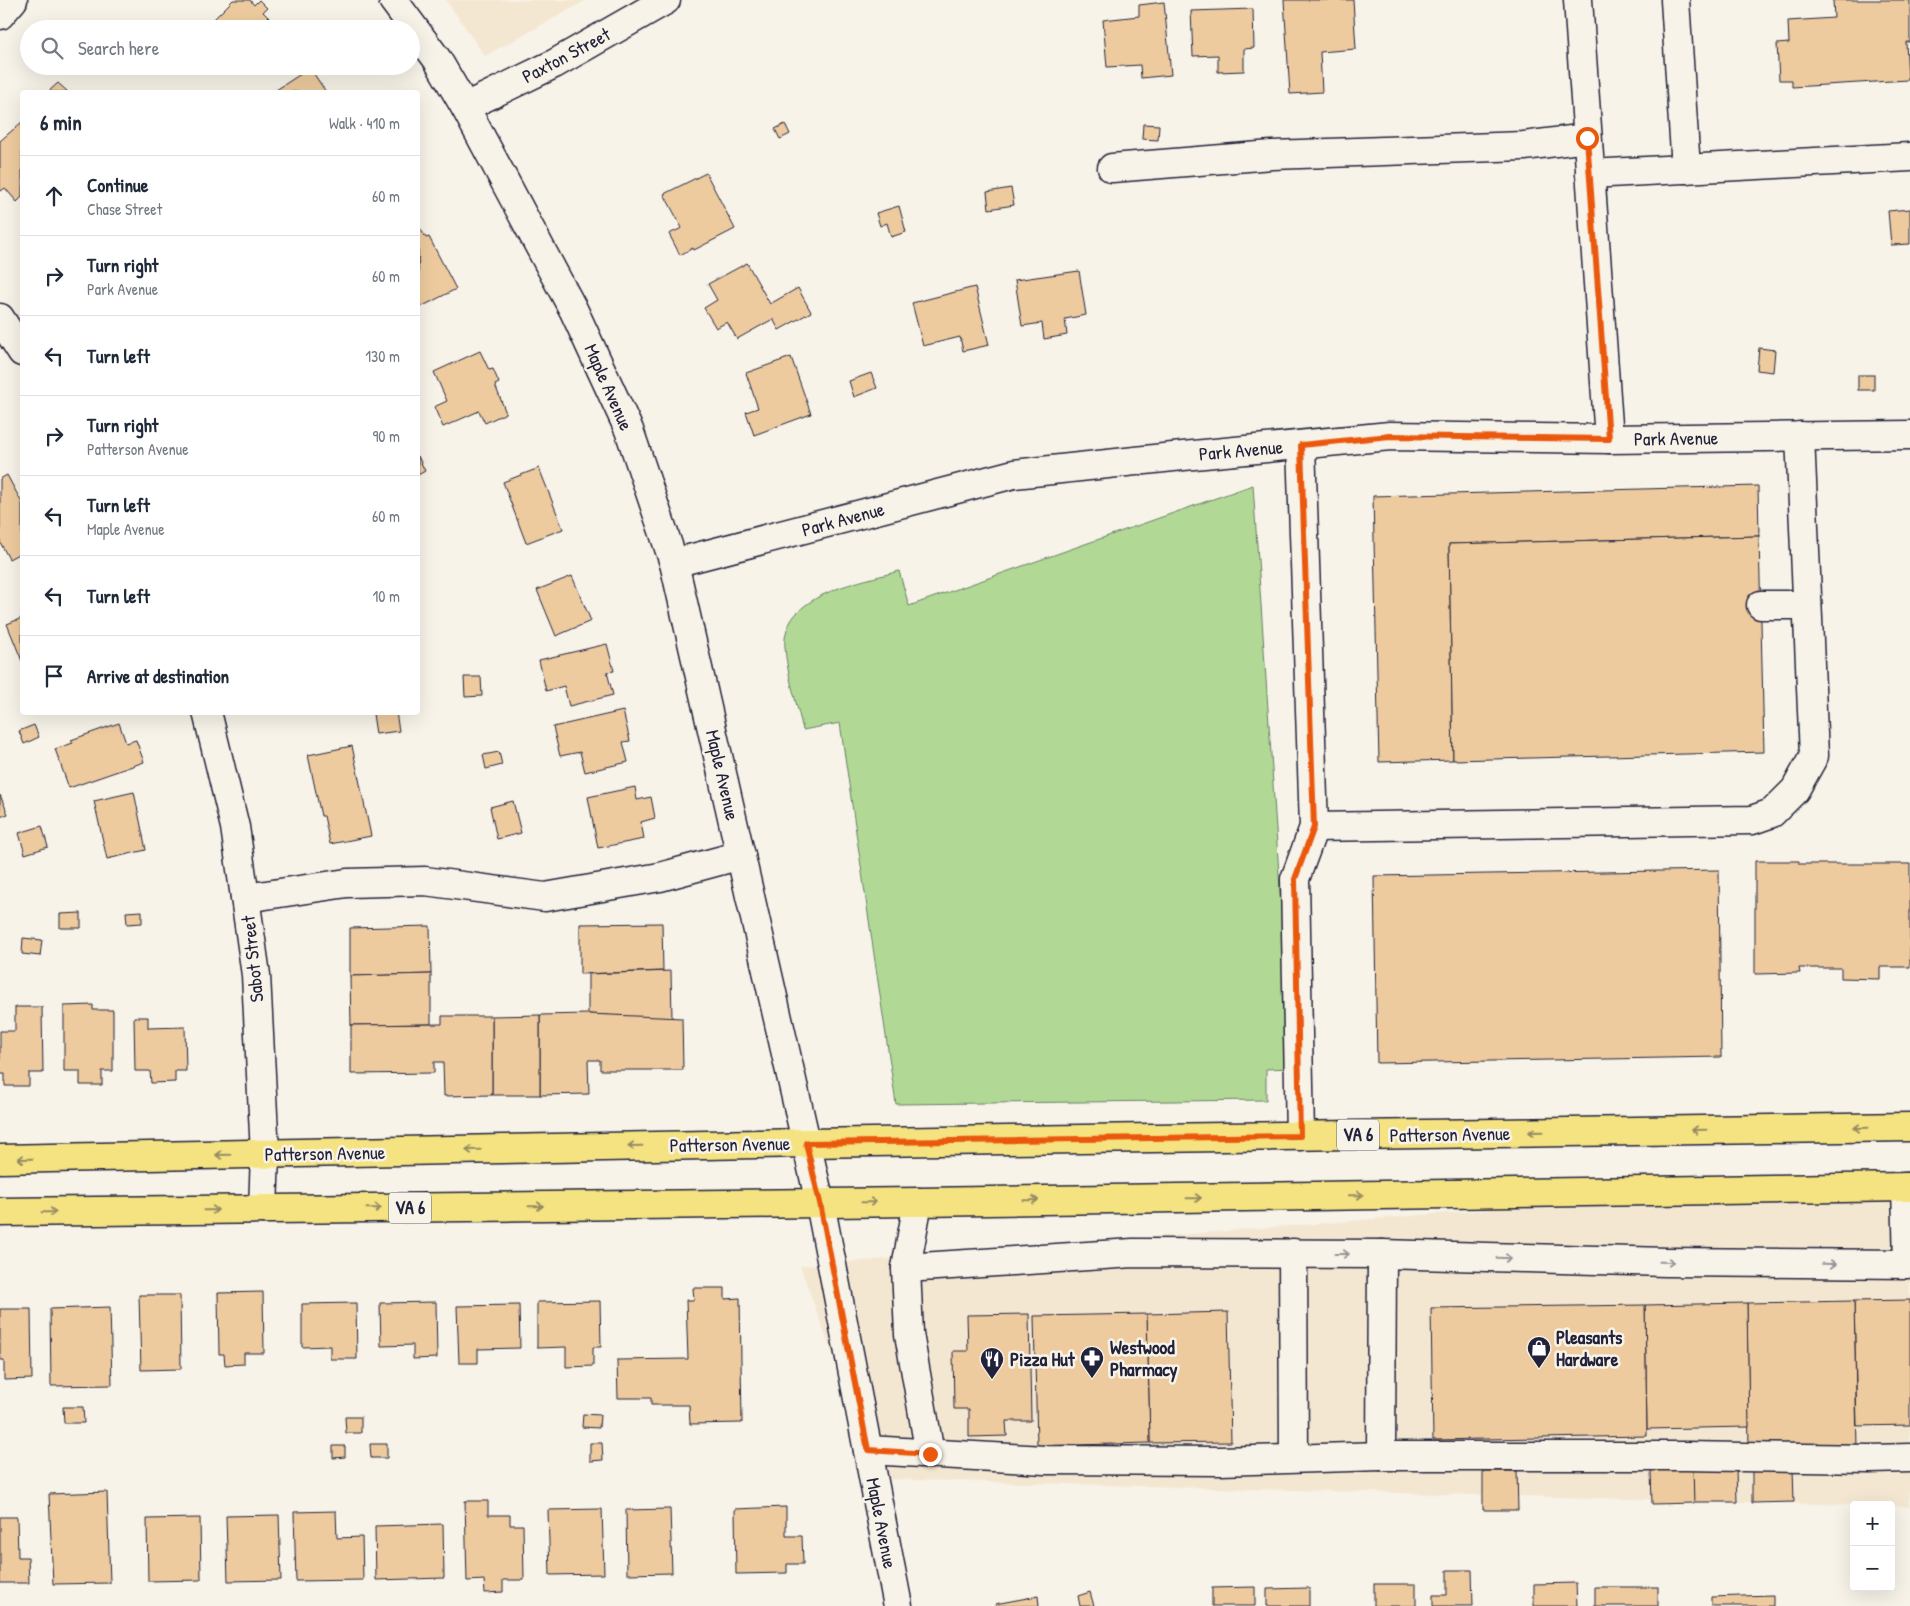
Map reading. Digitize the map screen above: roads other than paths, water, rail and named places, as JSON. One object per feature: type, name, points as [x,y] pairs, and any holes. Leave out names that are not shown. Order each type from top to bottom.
[{"type":"main road","name":"Patterson Avenue","points":[[0,1159],[806,1143],[1910,1127]]},
{"type":"main road","name":"VA 6","points":[[0,1212],[918,1202],[1908,1187]]},
{"type":"street","points":[[0,15],[12,0]]},
{"type":"street","name":"Maple Avenue","points":[[393,0],[408,20]]},
{"type":"street","name":"Paxton Street","points":[[465,107],[554,64],[666,0]]},
{"type":"street","points":[[1578,0],[1609,439]]},
{"type":"street","points":[[1675,0],[1686,169]]},
{"type":"street","name":"Maple Avenue","points":[[420,36],[437,59],[465,107],[578,319],[629,430],[674,563],[820,1203],[898,1606]]},
{"type":"street","points":[[1112,168],[1272,155],[1524,146],[1587,138]]},
{"type":"street","points":[[1590,174],[1910,157]]},
{"type":"street","points":[[0,318],[20,349]]},
{"type":"street","name":"Park Avenue","points":[[674,563],[1014,474],[1390,436],[1609,439],[1910,435]]},
{"type":"street","points":[[1314,827],[1752,820],[1772,812],[1795,790],[1814,756],[1800,436]]},
{"type":"street","points":[[1300,1136],[1295,879],[1314,827],[1301,445]]},
{"type":"street","points":[[1761,605],[1807,605]]},
{"type":"street","name":"Sabot Street","points":[[208,715],[235,827],[256,976],[265,1154],[263,1209]]},
{"type":"street","points":[[245,898],[347,884],[426,881],[545,897],[660,877],[741,855]]},
{"type":"street","points":[[906,1268],[1132,1253],[1382,1254],[1666,1262],[1908,1264],[1908,1187]]},
{"type":"street","points":[[918,1202],[906,1268],[909,1334],[930,1454]]},
{"type":"street","points":[[1293,1254],[1294,1458]]},
{"type":"street","points":[[1381,1456],[1382,1254]]},
{"type":"street","points":[[868,1450],[1045,1460],[1220,1460],[1381,1456],[1910,1458]]},
{"type":"place","name":"Pleasants Hardware","points":[[1539,1369]]},
{"type":"place","name":"Westwood Pharmacy","points":[[1092,1379]]},
{"type":"place","name":"Pizza Hut","points":[[992,1380]]}]
